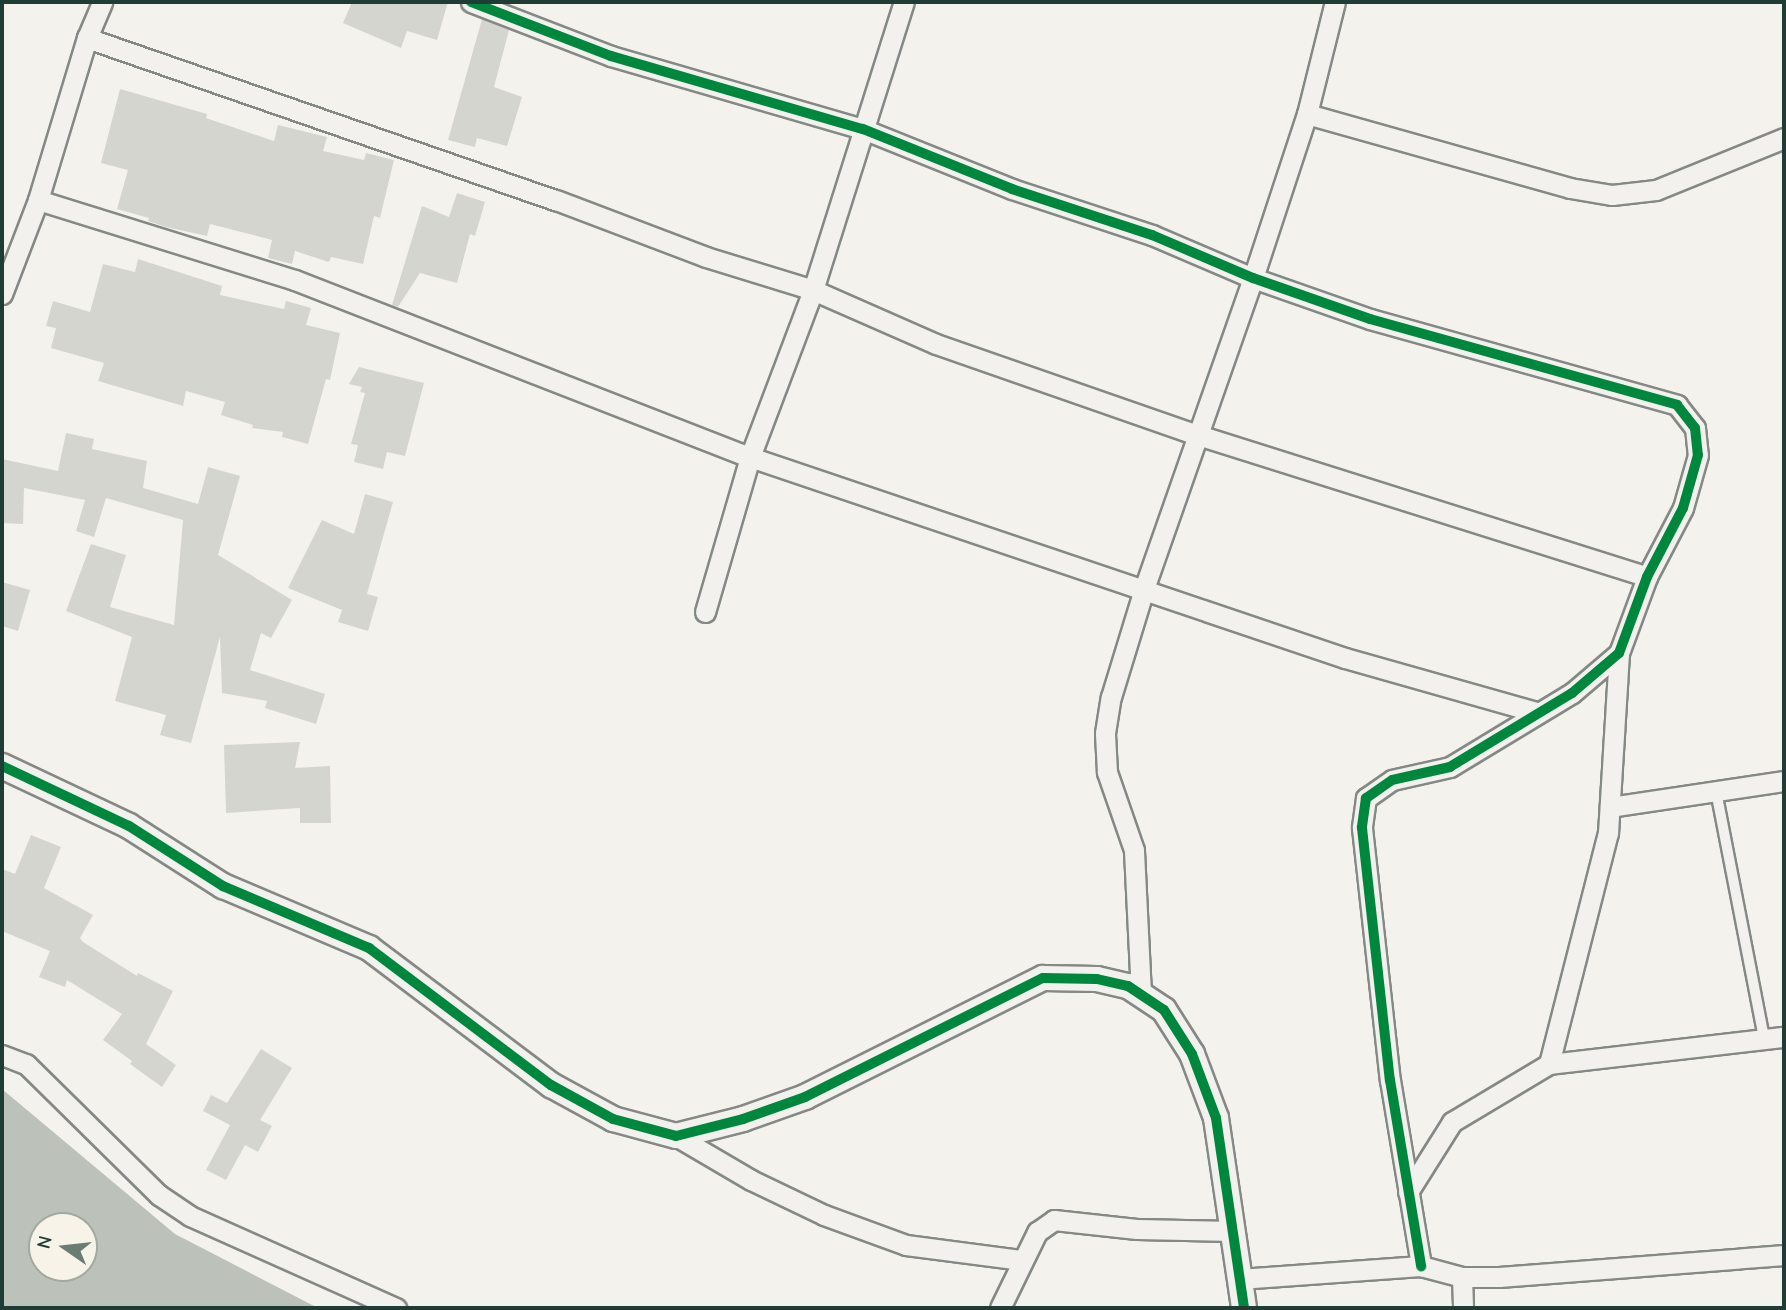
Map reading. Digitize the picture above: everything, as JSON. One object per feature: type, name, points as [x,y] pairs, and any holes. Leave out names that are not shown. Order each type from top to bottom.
[{"type":"street","points":[[2,294],[38,200],[87,38],[102,2]]},
{"type":"street","points":[[471,2],[611,56],[863,129],[1012,190],[1152,235],[1253,278],[1382,323],[1677,405],[1695,428],[1698,455],[1683,508],[1647,577],[1619,653],[1608,834],[1549,1064]]},
{"type":"street","points":[[705,611],[750,457],[813,290],[904,2]]},
{"type":"street","points":[[1141,994],[1134,850],[1107,772],[1105,733],[1111,697],[1144,589],[1253,278],[1307,114],[1335,2]]},
{"type":"street","points":[[87,38],[556,200],[706,257],[813,290],[936,344],[1198,435],[1647,577]]},
{"type":"street","points":[[1307,114],[1570,188],[1612,195],[1656,190],[1784,138]]},
{"type":"street","points":[[38,200],[295,280],[750,457],[1345,658],[1536,712]]},
{"type":"street","points":[[1420,1266],[1390,1080],[1362,828],[1366,797],[1392,780],[1450,766],[1536,712],[1572,693],[1619,653]]},
{"type":"street","points":[[2,766],[129,826],[223,886],[369,948],[551,1085],[613,1119],[676,1136],[751,1180],[824,1215],[906,1245],[1022,1260]]},
{"type":"street","points":[[1610,807],[1784,781]]},
{"type":"street","points":[[676,1136],[743,1119],[805,1097],[1044,978],[1097,979],[1128,986],[1164,1010],[1192,1054],[1216,1118],[1244,1308]]},
{"type":"street","points":[[1408,1192],[1452,1122],[1549,1064],[1784,1037]]},
{"type":"street","points":[[2,1055],[26,1064],[159,1195],[190,1216],[396,1308]]},
{"type":"street","points":[[1000,1308],[1037,1232],[1054,1220],[1137,1229],[1233,1231]]},
{"type":"street","points":[[1240,1279],[1420,1266],[1462,1277],[1499,1277],[1784,1255]]},
{"type":"street","points":[[1462,1277],[1463,1308]]},
{"type":"lane","points":[[1716,791],[1764,1039]]},
{"type":"shaded area","points":[[2,1089],[175,1234],[318,1308],[2,1308]]},
{"type":"building","points":[[352,2],[448,2],[437,40],[407,31],[401,48],[343,23]]},
{"type":"building","points":[[482,19],[509,30],[494,87],[522,97],[507,146],[477,138],[475,147],[448,140]]},
{"type":"building","points":[[120,89],[207,114],[206,118],[274,141],[278,125],[327,137],[323,151],[364,160],[366,153],[394,160],[380,218],[374,216],[363,264],[331,257],[329,262],[295,251],[292,264],[268,258],[272,240],[210,224],[207,236],[166,227],[148,221],[149,218],[117,209],[128,170],[101,163]]},
{"type":"building","points":[[457,193],[485,202],[475,236],[470,234],[457,283],[420,273],[398,307],[392,305],[422,206],[449,217]]},
{"type":"building","points":[[138,259],[222,286],[220,295],[284,309],[286,301],[311,308],[306,325],[340,333],[330,380],[326,379],[308,444],[282,437],[283,432],[252,428],[253,425],[221,415],[225,402],[186,391],[183,406],[98,381],[104,363],[51,348],[56,328],[46,326],[53,301],[90,312],[103,264],[135,272]]},
{"type":"building","points":[[359,367],[424,383],[405,456],[387,452],[383,469],[354,462],[358,445],[351,444],[365,393],[360,392],[362,387],[349,384]]},
{"type":"building","points":[[66,433],[94,439],[92,449],[147,461],[143,488],[198,504],[208,467],[240,476],[218,555],[292,600],[271,638],[261,633],[250,670],[325,694],[316,724],[265,708],[267,701],[222,693],[220,637],[191,743],[160,735],[166,715],[115,701],[132,637],[66,611],[91,544],[126,555],[110,607],[174,625],[183,520],[106,498],[94,537],[76,531],[85,500],[24,488],[23,524],[2,523],[2,459],[58,471]]},
{"type":"building","points":[[365,494],[393,502],[367,594],[378,597],[368,631],[338,622],[342,610],[288,588],[322,520],[354,534]]},
{"type":"building","points":[[2,582],[30,590],[18,631],[2,626]]},
{"type":"building","points":[[300,742],[295,768],[330,766],[331,823],[300,823],[300,808],[226,813],[224,745]]},
{"type":"building","points":[[31,835],[61,847],[44,888],[93,915],[80,938],[83,942],[137,976],[138,973],[173,991],[146,1044],[176,1065],[162,1087],[103,1040],[122,1014],[67,980],[65,987],[39,977],[50,951],[2,931],[2,869],[15,874]]},
{"type":"building","points":[[261,1049],[292,1068],[260,1120],[272,1126],[258,1152],[245,1145],[226,1180],[206,1170],[230,1125],[203,1111],[211,1095],[227,1103]]},
{"type":"cycle path","points":[[471,2],[611,56],[863,129],[1012,189],[1152,235],[1253,278],[1370,319],[1677,405],[1695,428],[1698,455],[1683,508],[1647,577],[1619,653],[1572,693],[1450,767],[1392,780],[1366,798],[1362,828],[1390,1080],[1421,1266]]},
{"type":"cycle path","points":[[2,766],[129,826],[223,886],[369,948],[551,1085],[613,1119],[676,1136],[743,1119],[805,1097],[1043,978],[1097,979],[1128,986],[1164,1010],[1192,1054],[1216,1118],[1244,1308]]}]
